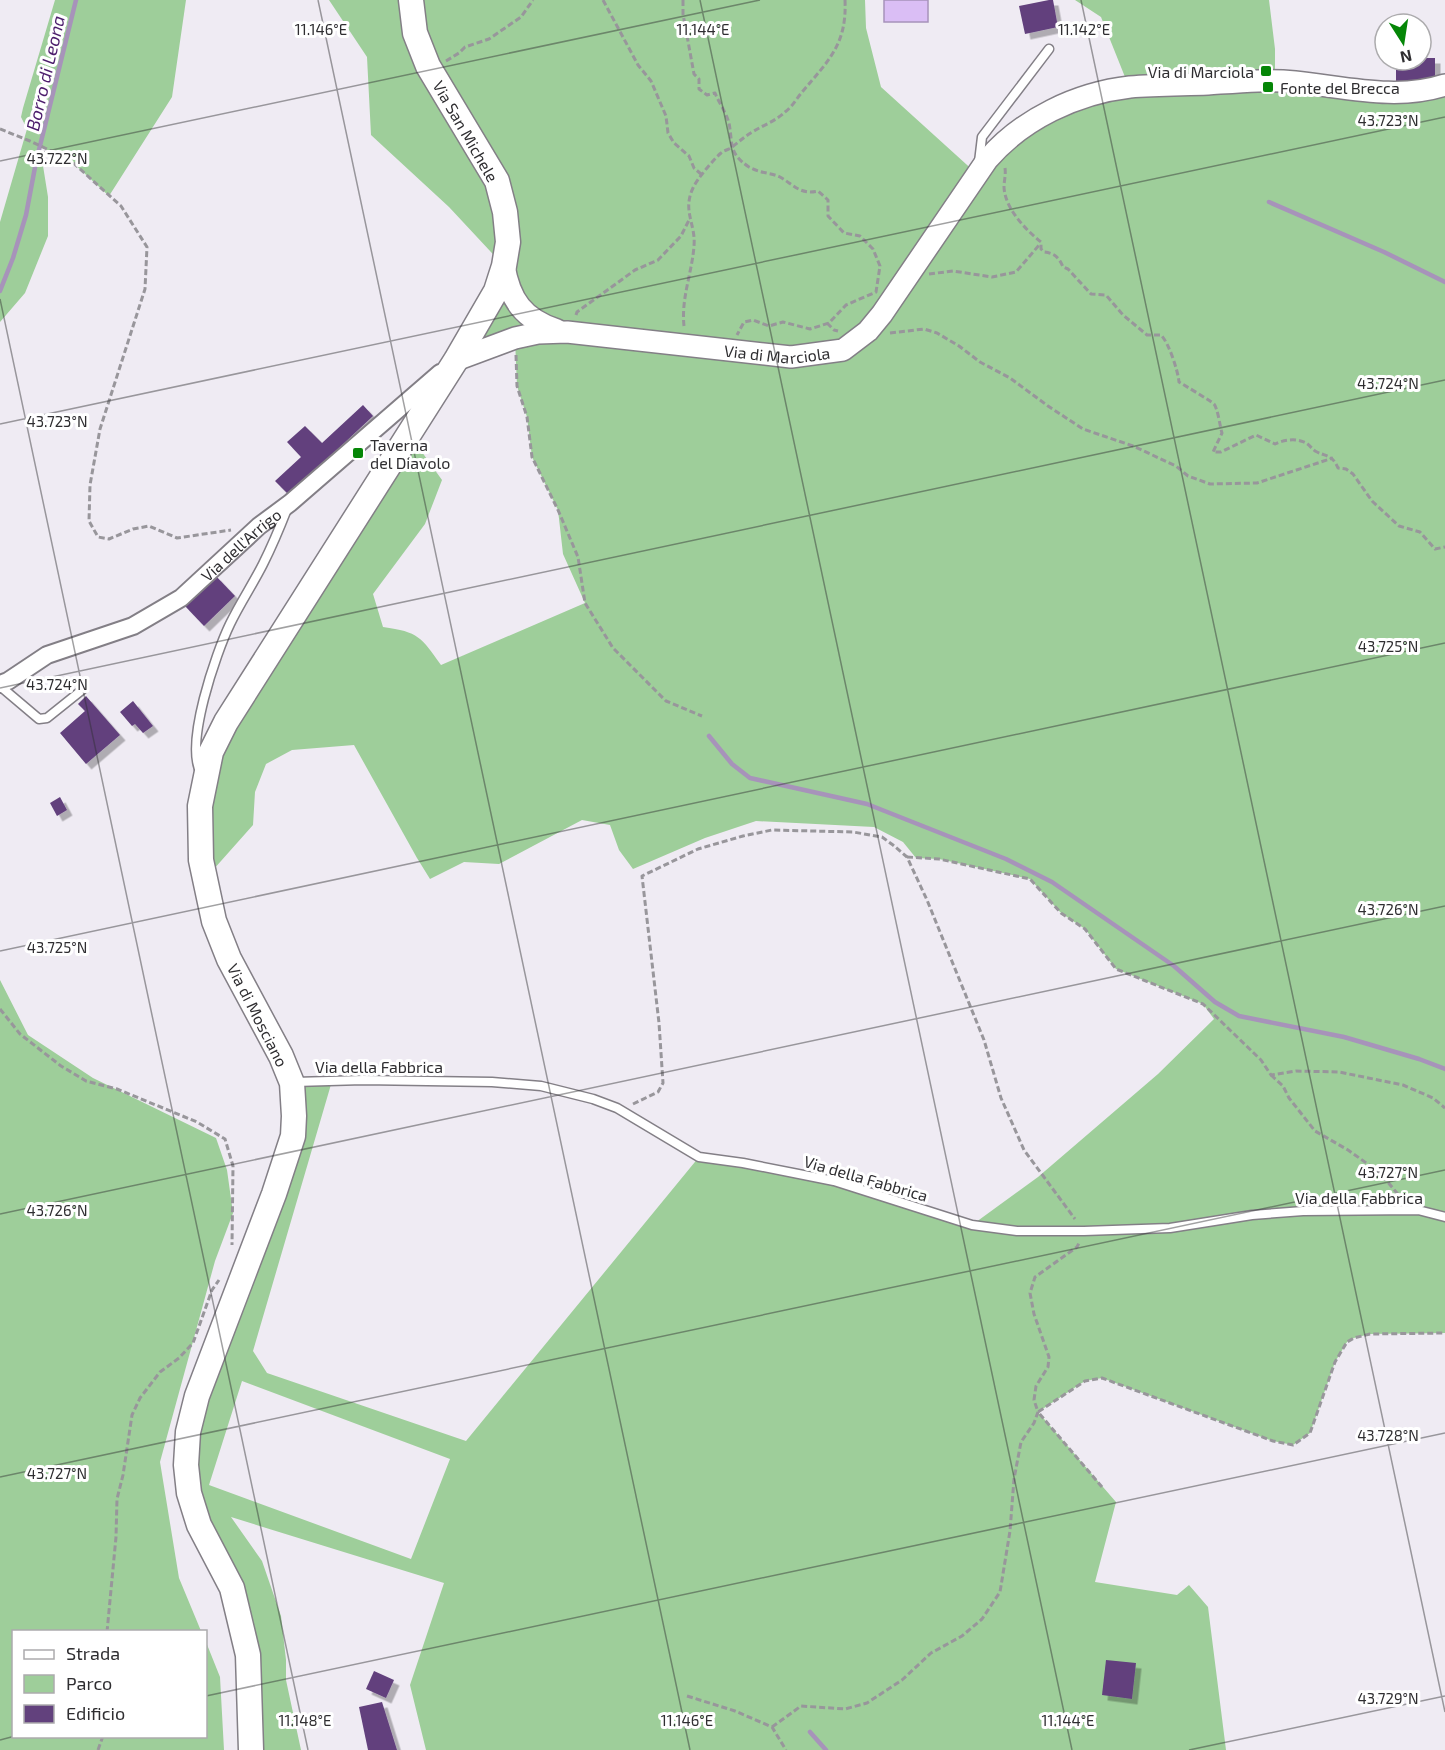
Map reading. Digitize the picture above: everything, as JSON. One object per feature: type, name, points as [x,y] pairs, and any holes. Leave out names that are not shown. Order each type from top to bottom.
[{"type":"main road","name":"Via San Michele","points":[[411,0],[415,33],[428,66],[497,181],[505,212],[508,242],[504,266],[496,291],[456,360]]},
{"type":"main road","name":"Via di Mosciano","points":[[251,1750],[248,1655],[232,1588],[199,1525],[189,1493],[186,1465],[188,1432],[197,1396],[274,1194],[292,1136],[294,1116],[292,1083],[281,1056],[229,959],[214,921],[201,860],[200,806],[211,752],[226,722],[456,360]]},
{"type":"street","name":"Via di Marciola","points":[[456,360],[515,338],[538,333],[567,333],[791,357],[843,350],[868,331],[882,314],[994,152],[1038,117],[1085,97],[1129,87],[1292,81],[1383,93],[1431,89],[1445,85]]},
{"type":"street","name":"Via di Marciola","points":[[504,266],[507,286],[513,298],[529,317],[542,325],[567,333]]},
{"type":"street","name":"Via dell'Arrigo","points":[[0,685],[47,655],[133,626],[181,598],[259,526],[290,503],[456,360]]},
{"type":"lane","points":[[977,174],[982,137],[1049,50]]},
{"type":"lane","points":[[205,780],[196,766],[195,753],[200,718],[212,670],[230,624],[264,563],[290,503]]},
{"type":"lane","points":[[0,685],[39,719],[47,718],[82,690]]},
{"type":"lane","name":"Via della Fabbrica","points":[[292,1083],[363,1080],[492,1082],[541,1086],[617,1108],[699,1157],[834,1181],[972,1226],[1017,1231],[1170,1228],[1252,1215],[1303,1211],[1418,1210],[1445,1217]]},
{"type":"path","points":[[428,66],[443,65],[465,47],[489,39],[521,17],[533,0]]},
{"type":"path","points":[[603,0],[638,65],[651,81],[666,116],[668,133],[674,143],[689,156],[694,168],[701,174]]},
{"type":"path","points":[[683,0],[682,14],[694,74],[699,79],[699,88],[707,95],[715,93],[724,111],[729,123],[731,149],[755,170],[779,176],[789,186],[799,190],[810,193],[818,191],[828,200],[828,216],[835,225],[844,233],[860,236],[873,249],[880,266],[876,292],[846,305],[829,323],[810,329],[783,322],[769,326],[753,320],[744,322],[735,338],[732,350]]},
{"type":"path","points":[[686,346],[682,310],[694,246],[694,230],[689,220],[688,206],[692,190],[701,174],[721,152],[731,149],[742,137],[785,113],[823,68],[836,49],[846,21],[845,0]]},
{"type":"path","points":[[0,129],[70,160],[121,206],[147,247],[145,289],[100,429],[90,485],[89,521],[98,537],[110,539],[133,528],[149,526],[177,538],[259,526]]},
{"type":"path","points":[[994,152],[1006,171],[1004,188],[1015,215],[1019,222],[1041,242],[1041,249],[1060,260],[1063,267],[1068,269],[1091,294],[1106,295],[1123,315],[1147,335],[1161,335],[1165,339],[1177,368],[1179,382],[1214,404],[1222,433],[1213,452],[1221,452],[1256,435],[1275,444],[1282,441],[1303,441],[1317,452],[1324,453],[1332,459],[1338,468],[1346,469],[1358,479],[1372,501],[1399,526],[1420,532],[1435,549],[1445,547]]},
{"type":"path","points":[[567,333],[576,312],[635,270],[657,260],[681,236],[689,220]]},
{"type":"path","points":[[910,274],[953,272],[992,277],[1016,272],[1041,242]]},
{"type":"path","points":[[868,331],[886,334],[924,329],[937,333],[980,362],[1010,378],[1083,429],[1133,446],[1176,466],[1188,476],[1210,484],[1257,483],[1332,459]]},
{"type":"path","points":[[515,338],[517,386],[527,417],[532,457],[578,557],[585,603],[613,648],[659,695],[666,701],[702,716]]},
{"type":"path","points":[[617,1108],[637,1103],[658,1092],[663,1083],[659,1023],[642,876],[698,849],[772,830],[853,832],[882,837],[907,857],[967,996],[984,1040],[1001,1098],[1024,1150],[1084,1231],[1077,1247],[1035,1277],[1030,1293],[1034,1314],[1049,1357],[1048,1367],[1036,1386],[1034,1400],[1038,1412],[1102,1487]]},
{"type":"path","points":[[907,857],[939,859],[1030,879],[1061,913],[1085,928],[1116,969],[1203,1005],[1261,1060],[1315,1131],[1348,1150],[1378,1172],[1407,1204],[1418,1210]]},
{"type":"path","points":[[0,1009],[20,1034],[61,1066],[86,1081],[117,1089],[197,1122],[225,1139],[232,1166],[231,1225],[234,1265],[247,1263]]},
{"type":"path","points":[[1272,1075],[1296,1071],[1339,1072],[1403,1085],[1433,1098],[1445,1108]]},
{"type":"path","points":[[107,1630],[116,1537],[117,1499],[132,1415],[160,1372],[179,1358],[193,1343],[212,1290],[222,1276]]},
{"type":"path","points":[[772,1727],[801,1706],[845,1709],[867,1703],[902,1680],[931,1653],[962,1636],[982,1619],[1000,1592],[1010,1531],[1014,1479],[1021,1442],[1034,1423],[1038,1412],[1085,1381],[1102,1378],[1273,1441],[1293,1445],[1310,1433],[1335,1362],[1347,1342],[1370,1334],[1445,1333]]},
{"type":"path","points":[[687,1696],[735,1711],[772,1727],[786,1750]]},
{"type":"green space","points":[[55,0],[186,0],[172,97],[109,196],[70,160],[40,147],[48,197],[48,236],[25,293],[0,322],[0,222],[27,129],[21,117],[23,108]]},
{"type":"green space","points":[[329,0],[865,0],[866,28],[881,87],[977,174],[1038,117],[1129,87],[1101,17],[1075,0],[1269,0],[1275,49],[1275,81],[1445,85],[1445,1333],[1370,1334],[1347,1342],[1335,1362],[1310,1433],[1293,1445],[1273,1441],[1102,1378],[1085,1381],[1038,1412],[1116,1502],[1095,1582],[1177,1595],[1189,1585],[1208,1607],[1226,1750],[426,1750],[410,1685],[444,1583],[231,1517],[262,1561],[281,1616],[286,1680],[301,1750],[251,1750],[248,1655],[186,1465],[274,1194],[292,1083],[332,1081],[253,1351],[267,1373],[466,1441],[699,1157],[834,1181],[972,1225],[1038,1177],[1158,1074],[1214,1019],[1203,1004],[1116,969],[1085,929],[1061,913],[1030,879],[939,859],[916,858],[903,842],[874,827],[756,821],[705,838],[633,869],[619,850],[610,825],[582,820],[499,864],[464,862],[430,879],[354,745],[292,750],[266,764],[255,792],[253,825],[205,879],[205,780],[409,434],[442,480],[425,524],[373,594],[383,627],[404,631],[418,637],[441,665],[585,603],[563,554],[558,510],[532,457],[527,417],[517,386],[515,339],[456,360],[504,266],[449,207],[371,135],[367,57]],"holes":[[[242,1381],[450,1459],[411,1559],[209,1485]]]},
{"type":"green space","points":[[0,980],[28,1035],[93,1078],[216,1138],[227,1170],[233,1213],[215,1261],[160,1462],[179,1578],[201,1630],[12,1630],[12,1738],[207,1738],[207,1644],[220,1677],[224,1750],[0,1750]]},
{"type":"shaded area","points":[[884,0],[928,0],[928,22],[884,22]]},
{"type":"building","points":[[1053,0],[1058,27],[1025,34],[1019,6]]},
{"type":"building","points":[[1433,58],[1435,58],[1435,81],[1396,81],[1396,72],[1433,72]]},
{"type":"building","points":[[363,405],[373,416],[289,495],[275,481],[301,457],[287,442],[305,426],[322,443]]},
{"type":"building","points":[[215,575],[235,596],[204,626],[184,605]]},
{"type":"building","points":[[86,696],[120,735],[86,764],[60,733],[85,711],[78,704]]},
{"type":"building","points":[[133,701],[153,726],[143,733],[135,724],[132,726],[120,712]]},
{"type":"building","points":[[60,797],[67,810],[57,816],[50,803]]},
{"type":"building","points":[[1106,1660],[1136,1663],[1132,1699],[1102,1695]]},
{"type":"building","points":[[374,1671],[394,1680],[386,1698],[366,1689]]},
{"type":"building","points":[[382,1702],[397,1750],[368,1750],[359,1707]]},
{"type":"waterway","name":"Borro di Leona","points":[[0,291],[26,215],[36,162],[76,0]]},
{"type":"waterway","points":[[1269,202],[1384,252],[1445,282]]},
{"type":"waterway","points":[[709,736],[732,764],[750,778],[867,804],[1006,859],[1052,882],[1174,966],[1215,1002],[1239,1016],[1344,1037],[1445,1069]]},
{"type":"waterway","points":[[810,1732],[826,1750]]},
{"type":"place","name":"Via di Marciola","points":[[1266,71]]},
{"type":"place","name":"Fonte del Brecca","points":[[1268,87]]},
{"type":"place","name":"Taverna del Diavolo","points":[[358,453]]}]
